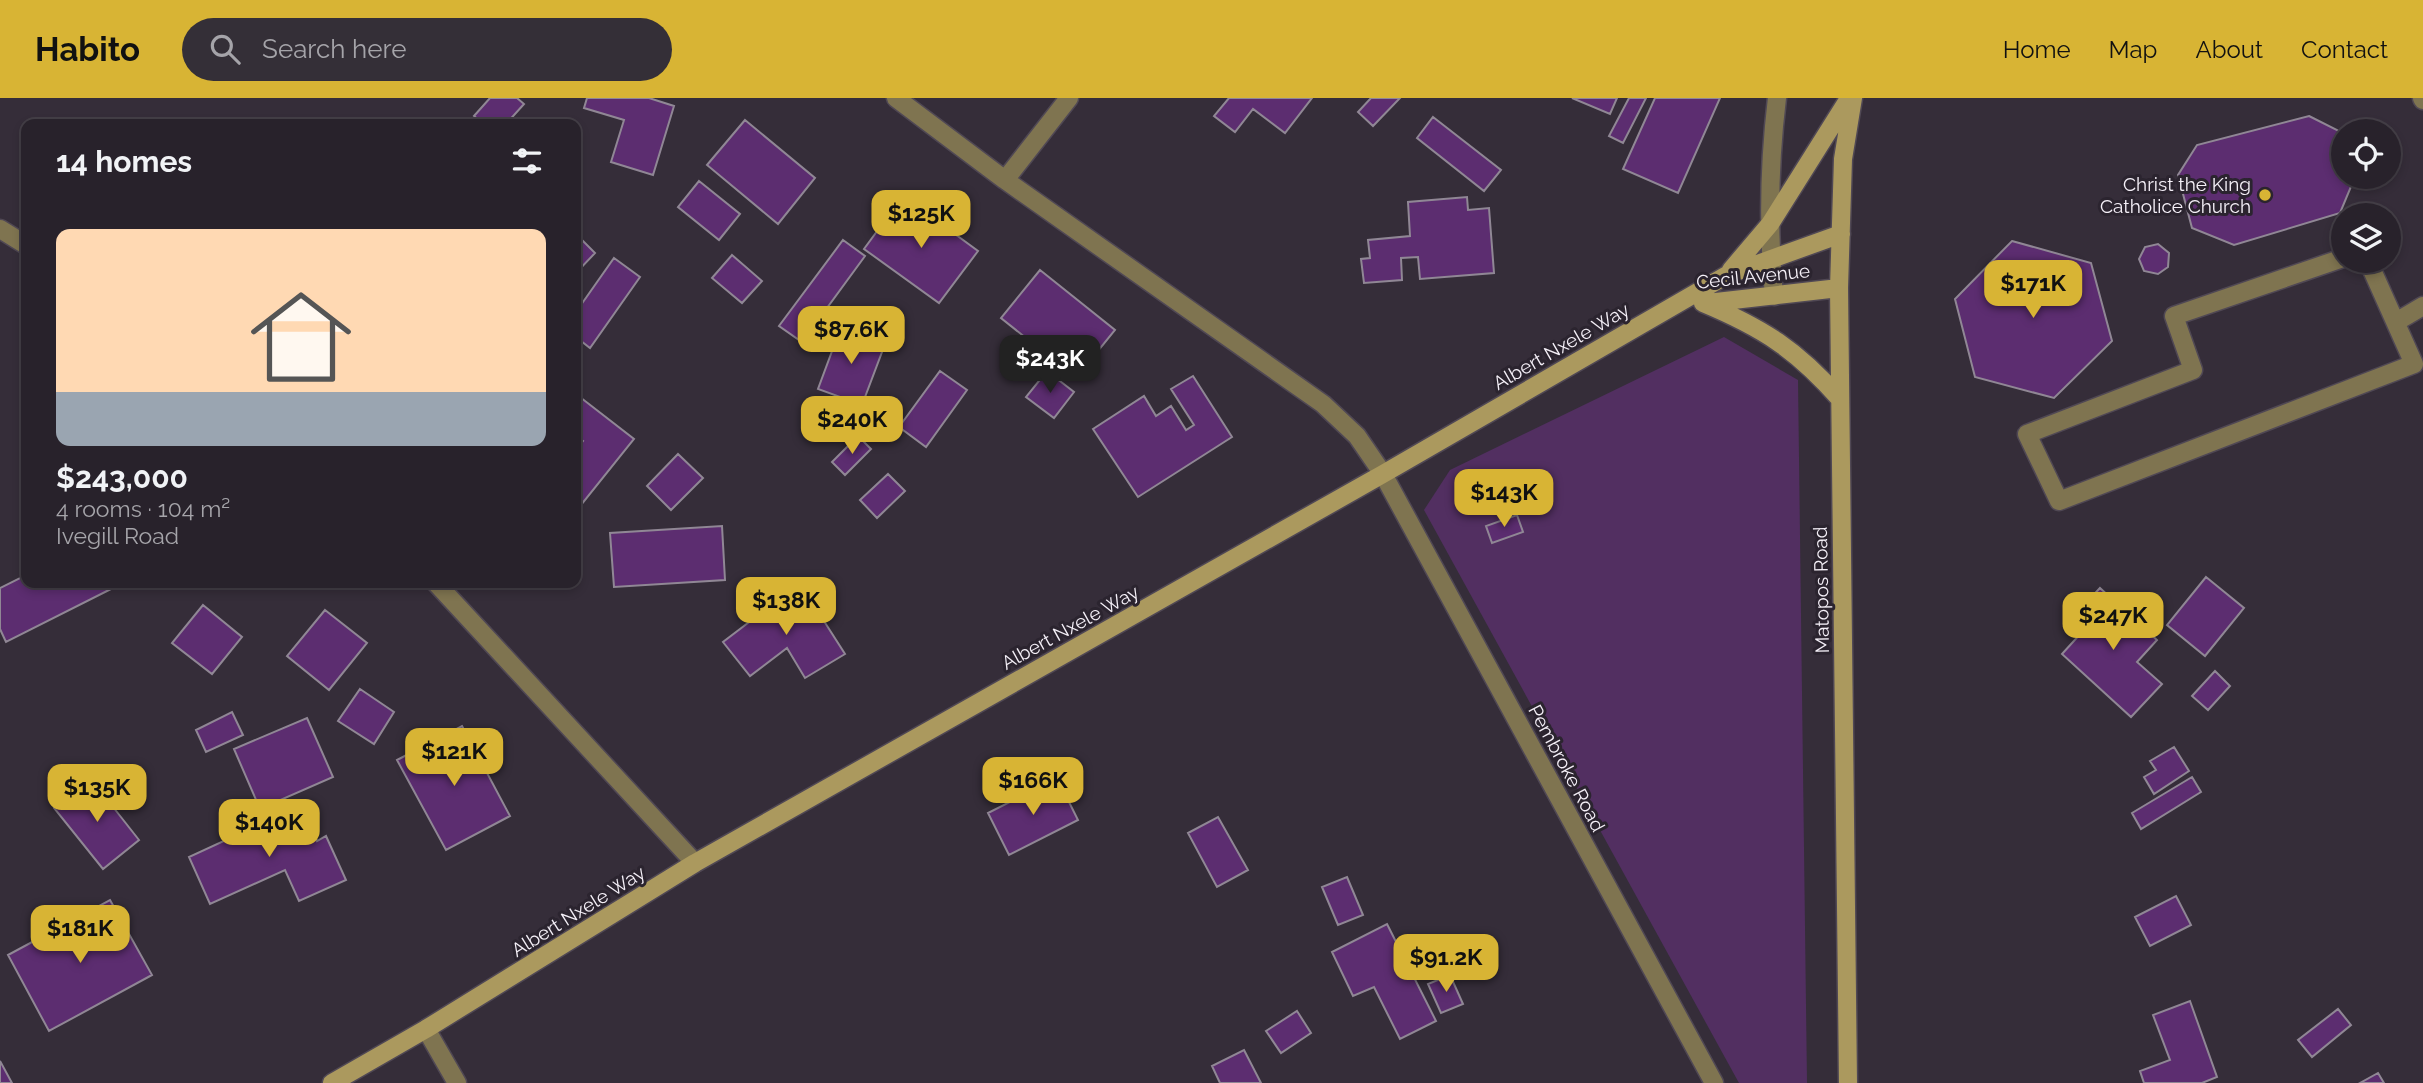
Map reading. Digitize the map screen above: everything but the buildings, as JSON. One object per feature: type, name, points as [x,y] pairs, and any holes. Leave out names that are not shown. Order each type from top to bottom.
[{"type":"main road","points":[[1727,275],[1770,224],[1851,98]]},
{"type":"main road","name":"Matopos Road","points":[[1848,1083],[1839,288],[1843,159],[1851,98]]},
{"type":"main road","name":"Albert Nxele Way","points":[[332,1083],[426,1029],[695,863],[1383,474],[1727,275],[1841,234]]},
{"type":"main road","name":"Cecil Avenue","points":[[1672,306],[1839,288]]},
{"type":"main road","points":[[1703,303],[1742,320],[1793,349],[1840,400]]},
{"type":"street","name":"Pembroke Road","points":[[896,98],[1005,180],[1323,404],[1357,436],[1383,474],[1714,1083]]},
{"type":"street","points":[[1005,180],[1069,98]]},
{"type":"street","points":[[1774,296],[1770,258],[1771,145],[1777,98]]},
{"type":"street","points":[[0,229],[21,242]]},
{"type":"street","points":[[2331,262],[2174,316],[2193,370],[2027,434],[2059,501],[2414,364],[2374,273]]},
{"type":"street","points":[[2396,322],[2423,306]]},
{"type":"street","points":[[441,588],[695,863]]},
{"type":"street","points":[[426,1029],[457,1083]]},
{"type":"shaded area","points":[[1724,337],[1798,380],[1807,1083],[1739,1083],[1424,510],[1450,470]]},
{"type":"place","name":"Christ the King Catholice Church","points":[[2265,195]]}]
